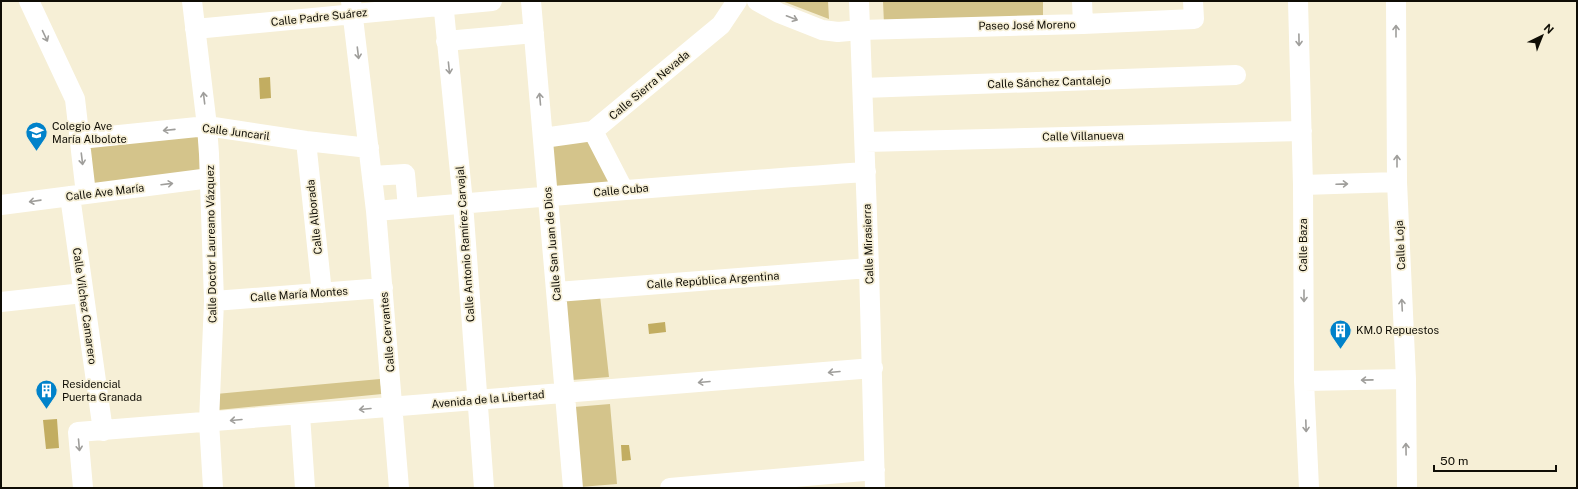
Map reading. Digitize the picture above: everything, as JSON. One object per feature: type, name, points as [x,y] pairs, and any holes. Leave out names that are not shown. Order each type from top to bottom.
[{"type":"street","name":"Calle Vílchez Camarero","points":[[29,1],[74,99],[80,139],[78,195],[83,293],[103,431]]},
{"type":"street","name":"Calle Doctor Laureano Vázquez","points":[[192,1],[207,126],[210,178],[214,301],[209,422],[213,488]]},
{"type":"street","name":"Calle Padre Suárez","points":[[195,29],[352,7],[492,1]]},
{"type":"street","name":"Calle San Juan de Dios","points":[[531,1],[573,488]]},
{"type":"street","name":"Calle Sierra Nevada","points":[[593,131],[721,25],[737,1]]},
{"type":"street","name":"Paseo José Moreno","points":[[757,1],[779,13],[822,30],[838,32],[860,30],[1083,24],[1193,10]]},
{"type":"street","name":"Calle Mirasierra","points":[[859,1],[873,368],[875,479]]},
{"type":"street","points":[[1082,1],[1083,24]]},
{"type":"street","name":"Calle Baza","points":[[1298,1],[1303,185],[1304,381],[1309,488]]},
{"type":"street","name":"Calle Loja","points":[[1396,1],[1397,182],[1406,379],[1407,488]]},
{"type":"street","name":"Calle Antonio Ramírez Carvajal","points":[[443,3],[463,203],[476,400],[484,488]]},
{"type":"street","name":"Calle Cervantes","points":[[352,7],[376,211],[399,488]]},
{"type":"street","points":[[446,41],[534,33]]},
{"type":"street","name":"Calle Sánchez Cantalejo","points":[[863,88],[1236,75]]},
{"type":"street","name":"Calle Juncaril","points":[[80,139],[207,126],[306,141],[369,148]]},
{"type":"street","points":[[543,138],[593,131],[623,189]]},
{"type":"street","name":"Calle Villanueva","points":[[865,142],[1302,131]]},
{"type":"street","name":"Calle Alborada","points":[[306,141],[322,293]]},
{"type":"street","name":"Calle Cuba","points":[[376,211],[548,197],[623,189],[866,172]]},
{"type":"street","points":[[372,176],[405,174],[408,208]]},
{"type":"street","name":"Calle Ave María","points":[[1,205],[210,178]]},
{"type":"street","points":[[1303,185],[1397,182]]},
{"type":"street","name":"Calle República Argentina","points":[[556,292],[869,268]]},
{"type":"street","name":"Calle María Montes","points":[[214,301],[383,288]]},
{"type":"street","points":[[1,302],[83,293]]},
{"type":"street","name":"Avenida de la Libertad","points":[[103,431],[873,368]]},
{"type":"street","points":[[1304,381],[1406,379]]},
{"type":"street","points":[[300,415],[305,488]]},
{"type":"street","points":[[83,488],[78,432],[103,431]]},
{"type":"street","points":[[670,488],[875,479]]},
{"type":"shaded area","points":[[782,1],[828,1],[829,19]]},
{"type":"shaded area","points":[[883,1],[1043,1],[1043,21],[884,24]]},
{"type":"shaded area","points":[[270,77],[271,98],[260,99],[259,78]]},
{"type":"shaded area","points":[[198,136],[202,170],[94,185],[90,147]]},
{"type":"shaded area","points":[[591,140],[612,184],[554,187],[550,146]]},
{"type":"shaded area","points":[[600,296],[609,377],[572,380],[563,299]]},
{"type":"shaded area","points":[[665,322],[666,332],[649,334],[648,324]]},
{"type":"shaded area","points":[[380,379],[382,394],[218,410],[216,394]]},
{"type":"shaded area","points":[[610,404],[617,484],[580,487],[574,407]]},
{"type":"shaded area","points":[[57,419],[59,448],[46,449],[43,420]]},
{"type":"shaded area","points":[[621,445],[629,445],[631,460],[622,461]]},
{"type":"place","name":"Colegio Ave María Albolote","points":[[37,152]]},
{"type":"place","name":"KM.0 Repuestos","points":[[1341,350]]},
{"type":"place","name":"Residencial Puerta Granada","points":[[46,410]]}]
